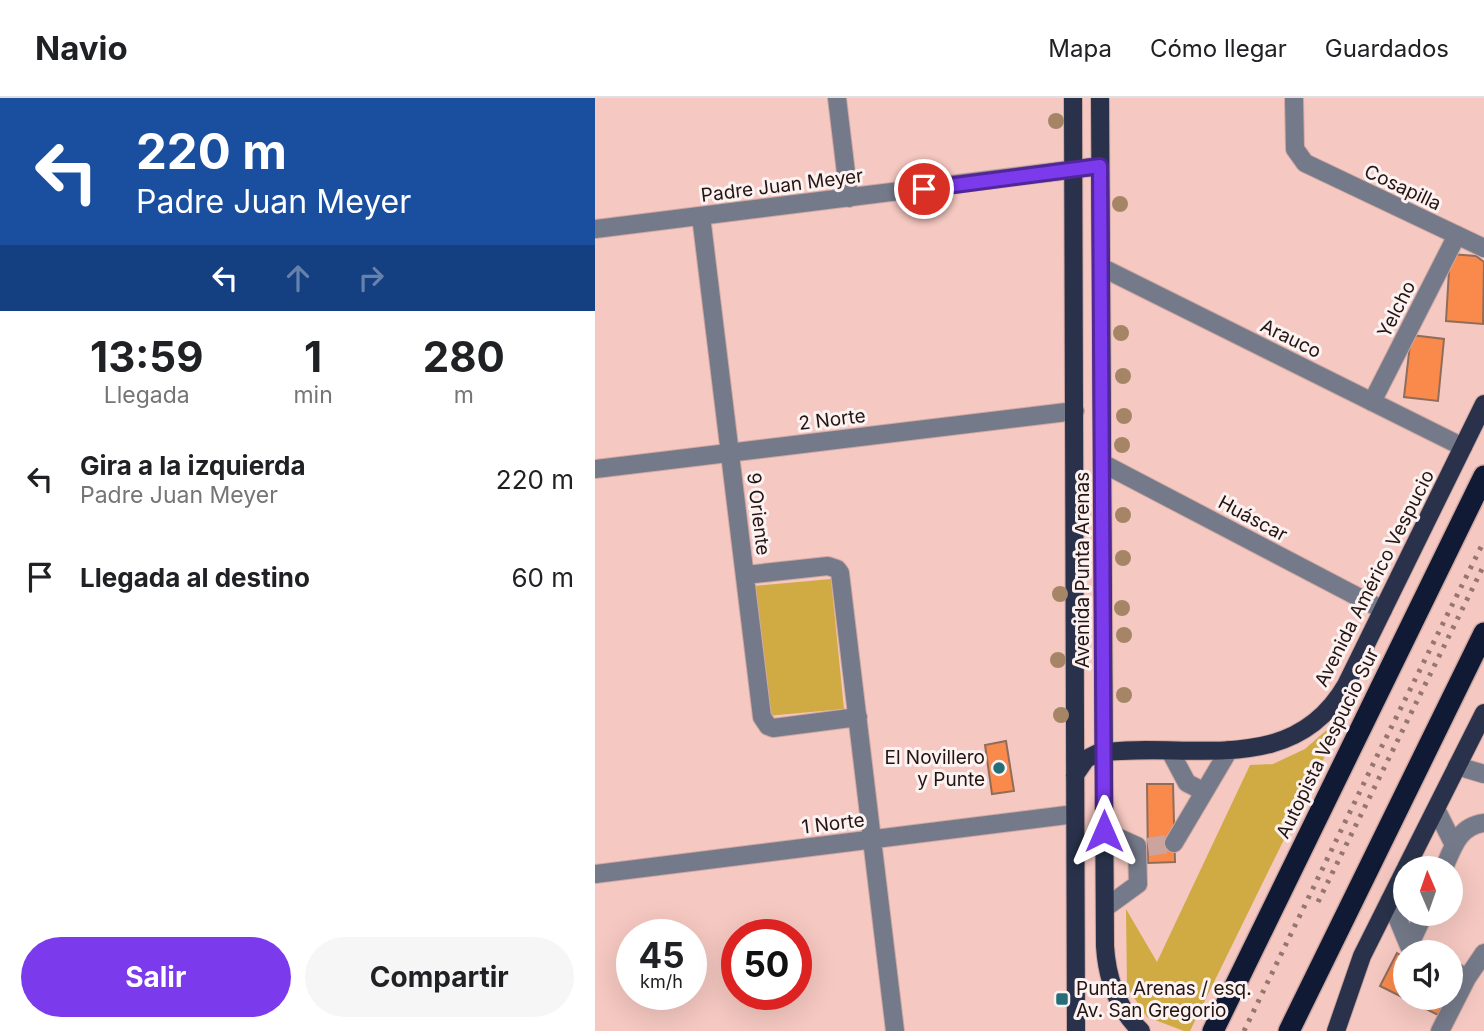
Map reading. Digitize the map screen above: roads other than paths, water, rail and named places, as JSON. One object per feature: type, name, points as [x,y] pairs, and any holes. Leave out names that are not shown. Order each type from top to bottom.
[{"type":"highway","name":"Autopista Vespucio Sur","points":[[1213,1031],[1484,476]]},
{"type":"highway","points":[[1289,1031],[1484,633]]},
{"type":"main road","name":"Avenida Punta Arenas","points":[[1073,98],[1076,1031]]},
{"type":"main road","name":"Avenida Punta Arenas","points":[[1100,98],[1106,959],[1118,1002],[1141,1031]]},
{"type":"main road","name":"Avenida Américo Vespucio","points":[[1104,752],[1254,749],[1278,743],[1301,732],[1322,717],[1346,685],[1484,404]]},
{"type":"main road","points":[[1412,856],[1484,713]]},
{"type":"main road","points":[[1075,775],[1086,759],[1104,752]]},
{"type":"main road","points":[[1336,1031],[1362,957],[1393,894]]},
{"type":"street","points":[[837,98],[849,198]]},
{"type":"street","name":"Cosapilla","points":[[1294,98],[1295,149],[1305,163],[1484,248]]},
{"type":"street","name":"Padre Juan Meyer","points":[[595,229],[1100,166]]},
{"type":"street","name":"9 Oriente","points":[[701,216],[764,722],[773,728],[779,728],[858,717]]},
{"type":"street","name":"Yelcho","points":[[1372,402],[1457,235]]},
{"type":"street","name":"Arauco","points":[[1101,267],[1463,447]]},
{"type":"street","name":"2 Norte","points":[[595,469],[1075,411]]},
{"type":"street","name":"Huáscar","points":[[1102,463],[1383,610]]},
{"type":"street","points":[[745,575],[828,566],[837,569],[842,578],[895,1031]]},
{"type":"street","points":[[1174,843],[1229,750]]},
{"type":"street","points":[[1170,751],[1187,783],[1203,791]]},
{"type":"street","points":[[1457,766],[1484,774]]},
{"type":"street","points":[[1436,809],[1454,845]]},
{"type":"street","name":"1 Norte","points":[[595,874],[1075,814]]},
{"type":"street","points":[[1449,856],[1461,833],[1468,827],[1484,823]]},
{"type":"street","points":[[1104,831],[1143,846],[1138,884],[1105,908]]},
{"type":"street","points":[[1390,900],[1410,940]]},
{"type":"street","points":[[1440,1031],[1467,978],[1484,953]]},
{"type":"street","points":[[1463,976],[1467,978]]},
{"type":"tunnel","points":[[1148,847],[1174,843]]},
{"type":"railway","points":[[1244,1031],[1484,541]]},
{"type":"railway","points":[[1318,902],[1484,565]]},
{"type":"place","name":"El Novillero y Punte","points":[[999,768]]},
{"type":"place","name":"Punta Arenas / esq. Av. San Gregorio","points":[[1062,999]]}]
